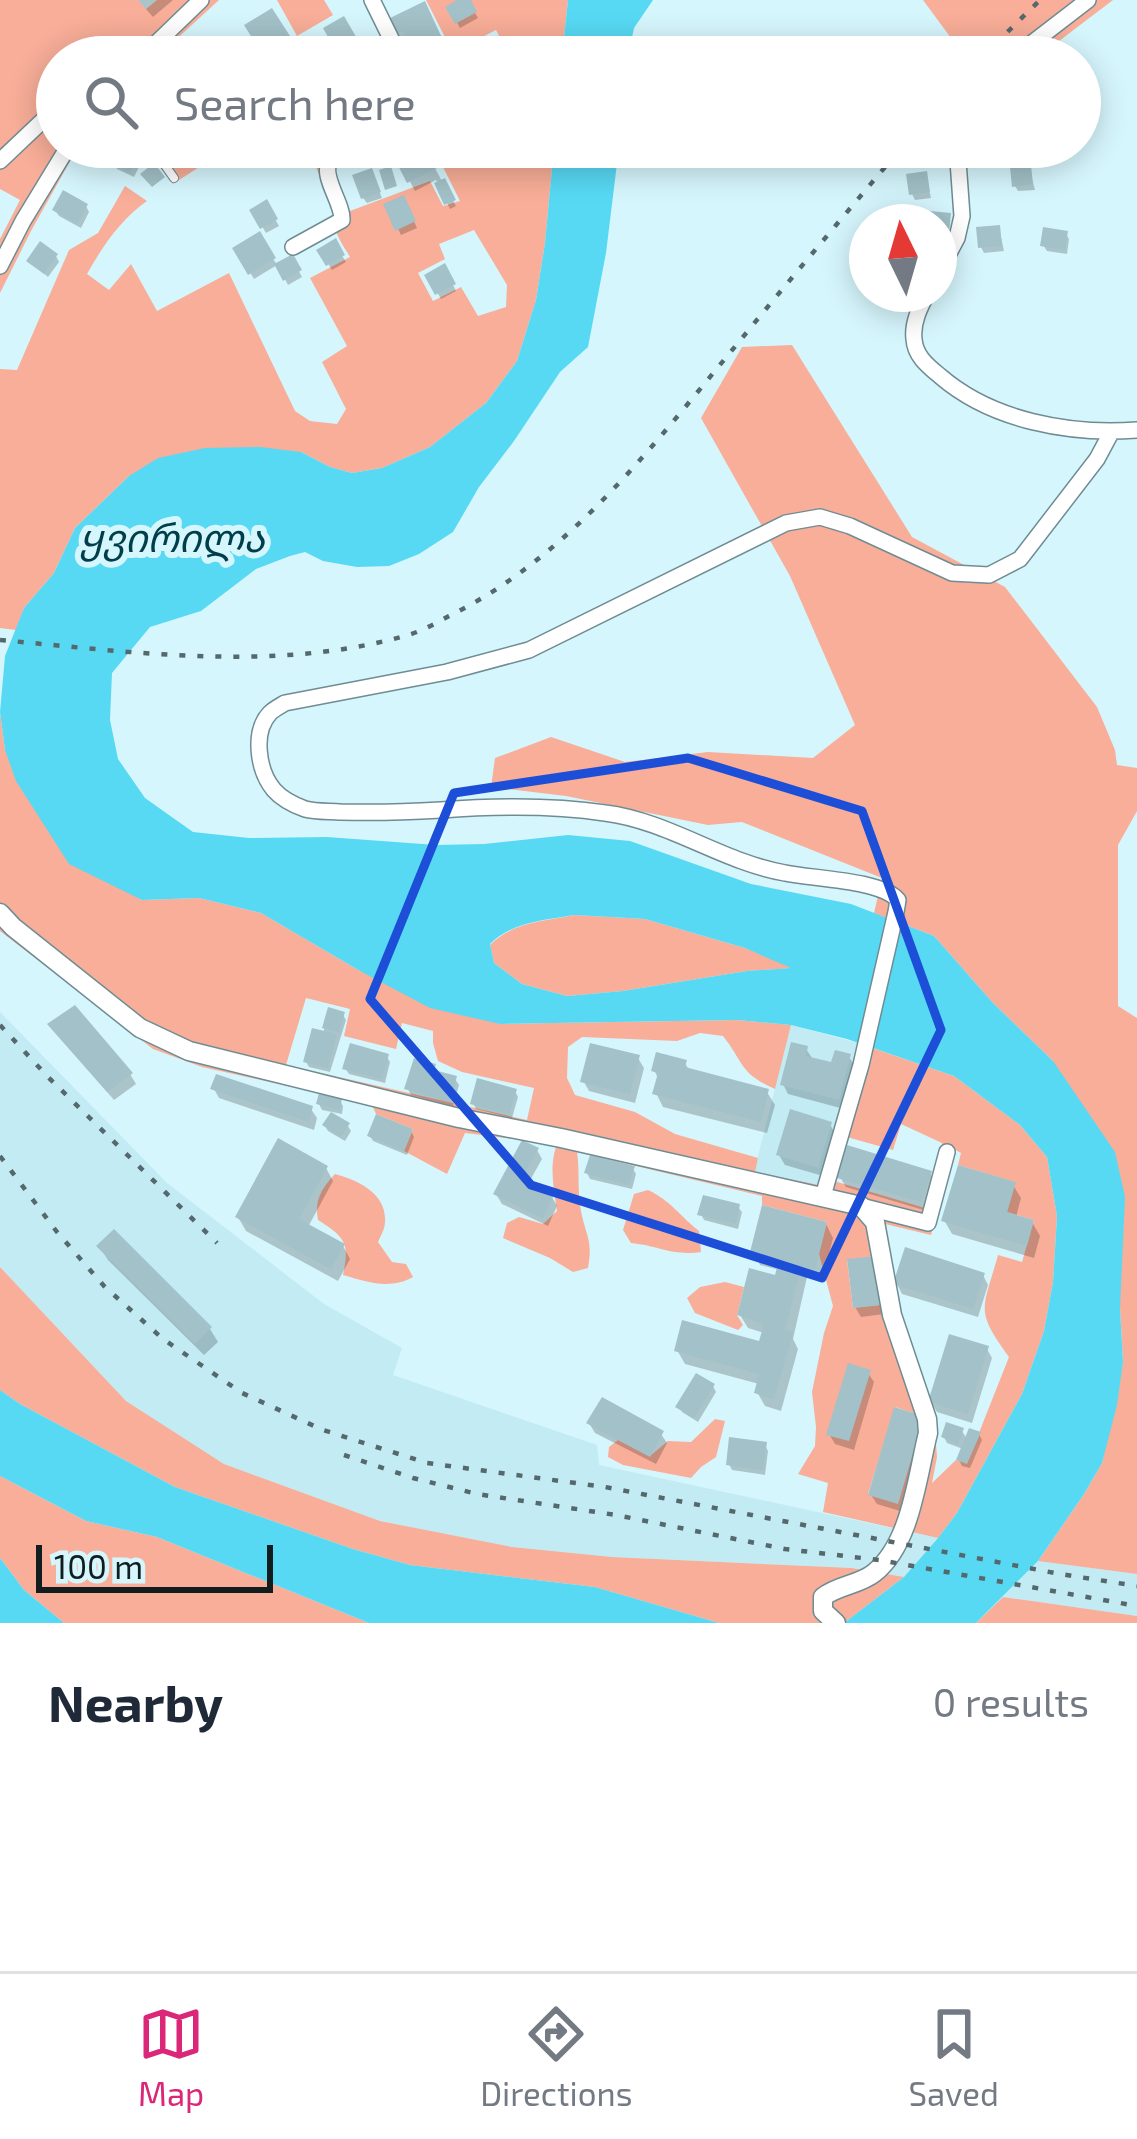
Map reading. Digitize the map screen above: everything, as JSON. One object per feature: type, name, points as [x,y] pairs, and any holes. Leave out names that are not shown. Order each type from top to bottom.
[{"type":"street","points":[[164,36],[201,0]]},
{"type":"street","points":[[372,0],[390,36]]},
{"type":"street","points":[[1041,36],[1088,0]]},
{"type":"street","points":[[0,161],[36,127]]},
{"type":"street","points":[[0,266],[55,168]]},
{"type":"street","points":[[293,247],[342,220],[344,212],[326,168]]},
{"type":"street","points":[[957,238],[962,216],[959,168]]},
{"type":"street","points":[[918,312],[914,339],[920,359],[952,386],[1001,412],[1056,426],[1137,430]]},
{"type":"street","points":[[823,1196],[861,1064],[896,912],[898,900],[891,892],[874,885],[779,872],[702,847],[667,828],[602,812],[307,810],[272,789],[258,747],[262,728],[269,713],[285,703],[447,673],[530,650],[786,523],[820,517],[952,573],[988,574],[1020,559],[1097,459],[1112,431]]},
{"type":"street","points":[[0,913],[140,1028],[189,1051],[458,1118],[928,1222],[946,1152]]},
{"type":"street","points":[[832,1619],[821,1604],[823,1597],[877,1572],[895,1550],[928,1433],[892,1316],[875,1222],[861,1206]]},
{"type":"lane","points":[[167,168],[174,178]]},
{"type":"highlighted area","points":[[688,758],[862,811],[941,1030],[822,1278],[531,1185],[370,999],[454,793]]},
{"type":"shaded area","points":[[0,0],[138,0],[146,9],[157,0],[219,0],[180,36],[36,36],[36,168],[66,168],[0,293],[0,239],[20,200],[0,189]]},
{"type":"shaded area","points":[[277,0],[324,0],[333,15],[297,36]]},
{"type":"shaded area","points":[[426,0],[568,0],[564,36],[499,36],[496,30],[484,36],[444,36]]},
{"type":"shaded area","points":[[923,0],[1113,0],[1066,36],[950,36]]},
{"type":"shaded area","points":[[161,168],[198,168],[173,184]]},
{"type":"shaded area","points":[[316,168],[335,168],[350,211],[430,181],[443,206],[460,201],[444,168],[552,168],[536,300],[517,361],[486,403],[430,447],[382,468],[352,473],[301,452],[129,476],[75,528],[54,573],[24,608],[16,630],[0,628],[0,369],[17,370],[69,250],[98,233],[125,186],[147,201],[113,234],[87,274],[109,290],[131,264],[157,311],[229,273],[295,411],[310,421],[337,424],[346,409],[322,362],[347,346],[310,278],[350,257],[338,236],[336,212]],"holes":[[[474,230],[507,285],[506,307],[478,316],[461,287],[433,301],[418,273],[445,259],[439,244]]]},
{"type":"shaded area","points":[[792,345],[912,537],[1005,587],[1097,707],[1117,765],[1137,768],[1137,811],[1118,845],[1118,1006],[1137,1018],[1137,1574],[1038,1561],[1102,1463],[1123,1362],[1120,1308],[1053,1061],[934,936],[874,913],[882,878],[742,822],[708,825],[566,796],[491,787],[495,758],[551,737],[625,762],[708,752],[813,758],[855,725],[790,576],[701,418],[742,347]]},
{"type":"shaded area","points":[[0,712],[5,750],[141,900],[199,898],[261,913],[360,971],[500,1024],[737,1020],[791,1025],[775,1089],[749,1073],[723,1036],[700,1033],[677,1041],[582,1037],[568,1047],[567,1078],[575,1095],[635,1112],[675,1134],[758,1158],[755,1172],[819,1185],[858,1043],[954,1076],[1020,1125],[1047,1157],[1057,1216],[1053,1282],[1044,1331],[1022,1394],[957,1513],[938,1538],[823,1512],[828,1483],[798,1474],[815,1446],[812,1392],[833,1306],[819,1254],[827,1222],[762,1205],[762,1196],[577,1152],[580,1204],[590,1251],[588,1268],[573,1272],[503,1238],[507,1223],[519,1217],[543,1224],[557,1211],[552,1171],[556,1147],[465,1133],[447,1174],[404,1151],[413,1129],[376,1114],[372,1105],[202,1067],[153,1049],[0,931]],"holes":[[[306,998],[350,1009],[344,1036],[396,1049],[402,1023],[433,1031],[438,1061],[462,1072],[534,1088],[527,1120],[286,1065]],[[901,1124],[942,1143],[925,1208],[834,1181],[847,1137],[893,1150]],[[954,1149],[961,1153],[958,1165],[1015,1182],[1007,1212],[1034,1220],[1022,1262],[998,1255],[986,1299],[990,1329],[1009,1357],[967,1463],[956,1460],[932,1483],[935,1432],[893,1284],[885,1224],[931,1235]],[[874,1256],[880,1305],[853,1308],[847,1260]],[[895,1407],[923,1416],[898,1503],[868,1494]]]},
{"type":"shaded area","points":[[575,915],[645,919],[795,968],[567,996],[522,984],[494,963],[490,945],[508,931]]},
{"type":"shaded area","points":[[0,1012],[167,1183],[324,1304],[402,1348],[393,1375],[597,1445],[599,1465],[938,1538],[904,1577],[852,1568],[612,1557],[512,1547],[380,1521],[224,1464],[126,1401],[0,1267]]},
{"type":"shaded area","points":[[791,1025],[858,1043],[819,1186],[754,1172]]},
{"type":"shaded area","points":[[335,1174],[376,1196],[385,1222],[378,1242],[392,1262],[406,1264],[413,1277],[387,1284],[343,1275],[343,1242],[318,1220],[317,1213],[320,1195]]},
{"type":"shaded area","points":[[648,1190],[699,1231],[701,1252],[631,1243],[623,1230],[634,1194]]},
{"type":"shaded area","points":[[0,1267],[126,1401],[224,1464],[380,1521],[512,1547],[612,1557],[852,1568],[904,1577],[844,1623],[719,1623],[595,1587],[410,1565],[353,1549],[175,1487],[0,1390]]},
{"type":"shaded area","points":[[725,1282],[744,1287],[737,1315],[743,1325],[738,1330],[695,1313],[687,1298],[700,1287]]},
{"type":"shaded area","points":[[715,1419],[725,1421],[716,1457],[691,1478],[623,1465],[608,1457],[609,1447],[618,1440],[650,1456],[668,1441],[691,1442]]},
{"type":"shaded area","points":[[0,1476],[86,1521],[157,1537],[369,1623],[64,1623],[24,1590],[0,1558]]},
{"type":"shaded area","points":[[1038,1561],[1137,1574],[1137,1616],[1003,1597]]},
{"type":"shaded area","points":[[1003,1597],[1137,1616],[1137,1623],[976,1623]]},
{"type":"water","points":[[568,0],[653,0],[632,36],[564,36]]},
{"type":"water","name":"ყვირილა","points":[[552,168],[616,168],[588,347],[560,372],[453,532],[389,566],[357,567],[323,561],[305,552],[290,556],[256,569],[201,611],[150,627],[112,673],[110,720],[118,759],[145,798],[193,832],[436,845],[568,835],[630,841],[751,884],[851,904],[934,936],[1053,1061],[1115,1152],[1125,1197],[1120,1308],[1123,1362],[1102,1463],[1038,1561],[976,1623],[844,1623],[904,1577],[938,1538],[957,1513],[1022,1394],[1044,1331],[1057,1216],[1047,1157],[1020,1125],[954,1076],[791,1025],[737,1020],[500,1024],[430,1008],[261,913],[199,898],[142,900],[69,864],[16,781],[5,750],[0,712],[5,656],[24,608],[54,573],[75,528],[129,476],[158,458],[205,448],[301,452],[352,473],[382,468],[430,447],[486,403],[517,361],[536,300]],"holes":[[[575,915],[645,919],[745,948],[791,968],[567,996],[522,984],[494,963],[490,944],[530,923]]]},
{"type":"water","points":[[0,1390],[175,1487],[353,1549],[410,1565],[595,1587],[719,1623],[369,1623],[157,1537],[86,1521],[0,1476]]},
{"type":"water","points":[[0,1558],[24,1590],[64,1623],[0,1623]]},
{"type":"building","points":[[457,0],[471,0],[477,12],[455,24],[445,7]]},
{"type":"building","points":[[425,1],[441,36],[406,36],[403,31],[394,35],[386,20]]},
{"type":"building","points":[[272,8],[290,36],[251,36],[244,25]]},
{"type":"building","points":[[344,16],[356,36],[327,36],[323,28]]},
{"type":"building","points":[[158,168],[165,177],[152,187],[140,174]]},
{"type":"building","points":[[372,168],[381,192],[361,199],[352,175]]},
{"type":"building","points":[[392,168],[397,186],[385,190],[379,170]]},
{"type":"building","points":[[399,168],[437,168],[407,183]]},
{"type":"building","points":[[1010,168],[1031,168],[1033,184],[1012,187]]},
{"type":"building","points":[[927,171],[930,192],[909,195],[906,174]]},
{"type":"building","points":[[445,178],[456,200],[444,205],[434,183]]},
{"type":"building","points":[[63,190],[88,204],[77,224],[52,210]]},
{"type":"building","points":[[404,195],[416,221],[395,231],[383,204]]},
{"type":"building","points":[[267,199],[278,219],[260,229],[249,210]]},
{"type":"building","points":[[1000,225],[1002,246],[978,248],[976,227]]},
{"type":"building","points":[[1043,227],[1068,231],[1065,250],[1040,246]]},
{"type":"building","points":[[260,231],[276,258],[248,275],[232,248]]},
{"type":"building","points":[[336,238],[345,255],[326,266],[316,250]]},
{"type":"building","points":[[40,241],[58,254],[44,274],[26,261]]},
{"type":"building","points":[[293,254],[302,270],[283,281],[274,264]]},
{"type":"building","points":[[445,263],[456,284],[435,295],[424,275]]},
{"type":"building","points":[[75,1005],[133,1073],[107,1092],[47,1024]]},
{"type":"building","points":[[328,1007],[345,1012],[339,1032],[322,1028]]},
{"type":"building","points":[[312,1028],[337,1034],[328,1068],[303,1062]]},
{"type":"building","points":[[791,1042],[808,1046],[806,1056],[831,1062],[835,1050],[851,1054],[839,1100],[780,1085]]},
{"type":"building","points":[[350,1043],[389,1054],[382,1079],[342,1069]]},
{"type":"building","points":[[590,1043],[640,1055],[630,1094],[580,1082]]},
{"type":"building","points":[[656,1052],[687,1060],[685,1067],[769,1089],[761,1122],[652,1094],[658,1073],[651,1071]]},
{"type":"building","points":[[414,1058],[457,1076],[450,1102],[404,1089]]},
{"type":"building","points":[[216,1074],[313,1106],[309,1122],[210,1089]]},
{"type":"building","points":[[477,1078],[517,1089],[509,1114],[470,1104]]},
{"type":"building","points":[[319,1093],[342,1098],[340,1110],[316,1104]]},
{"type":"building","points":[[790,1109],[832,1122],[818,1168],[776,1155]]},
{"type":"building","points":[[331,1112],[350,1123],[341,1137],[322,1125]]},
{"type":"building","points":[[376,1114],[413,1129],[404,1151],[367,1136]]},
{"type":"building","points":[[278,1138],[328,1166],[299,1219],[345,1244],[331,1269],[235,1217]]},
{"type":"building","points":[[522,1140],[539,1148],[522,1177],[554,1194],[543,1219],[493,1194]]},
{"type":"building","points":[[847,1145],[932,1171],[922,1202],[837,1178]]},
{"type":"building","points":[[590,1155],[635,1166],[629,1185],[584,1173]]},
{"type":"building","points":[[958,1165],[1016,1182],[1007,1212],[1034,1220],[1027,1246],[941,1221]]},
{"type":"building","points":[[703,1195],[740,1204],[736,1224],[697,1215]]},
{"type":"building","points":[[762,1205],[827,1222],[815,1269],[801,1266],[785,1330],[793,1333],[774,1399],[754,1393],[759,1374],[674,1351],[682,1320],[759,1341],[764,1324],[737,1315],[749,1268],[775,1275],[779,1260],[750,1252]]},
{"type":"building","points":[[114,1229],[212,1327],[195,1344],[96,1246]]},
{"type":"building","points":[[905,1247],[985,1273],[973,1309],[893,1284]]},
{"type":"building","points":[[875,1256],[880,1305],[853,1308],[847,1259]]},
{"type":"building","points":[[949,1334],[989,1346],[968,1414],[928,1402]]},
{"type":"building","points":[[848,1363],[871,1370],[849,1441],[826,1435]]},
{"type":"building","points":[[696,1373],[715,1384],[694,1418],[675,1407]]},
{"type":"building","points":[[602,1397],[664,1431],[650,1457],[586,1423]]},
{"type":"building","points":[[894,1407],[924,1416],[898,1504],[868,1495]]},
{"type":"building","points":[[946,1422],[964,1428],[958,1444],[941,1437]]},
{"type":"building","points":[[969,1428],[981,1432],[967,1464],[956,1460]]},
{"type":"building","points":[[729,1437],[767,1442],[763,1470],[726,1465]]},
{"type":"railway","points":[[1003,36],[1040,0]]},
{"type":"railway","points":[[0,640],[153,654],[307,654],[413,633],[449,616],[533,563],[607,495],[884,168]]},
{"type":"railway","points":[[0,1025],[217,1243]]},
{"type":"railway","points":[[0,1156],[104,1286],[163,1339],[242,1393],[323,1430],[427,1463],[605,1487],[1137,1586]]},
{"type":"railway","points":[[344,1455],[477,1494],[1137,1606]]}]
